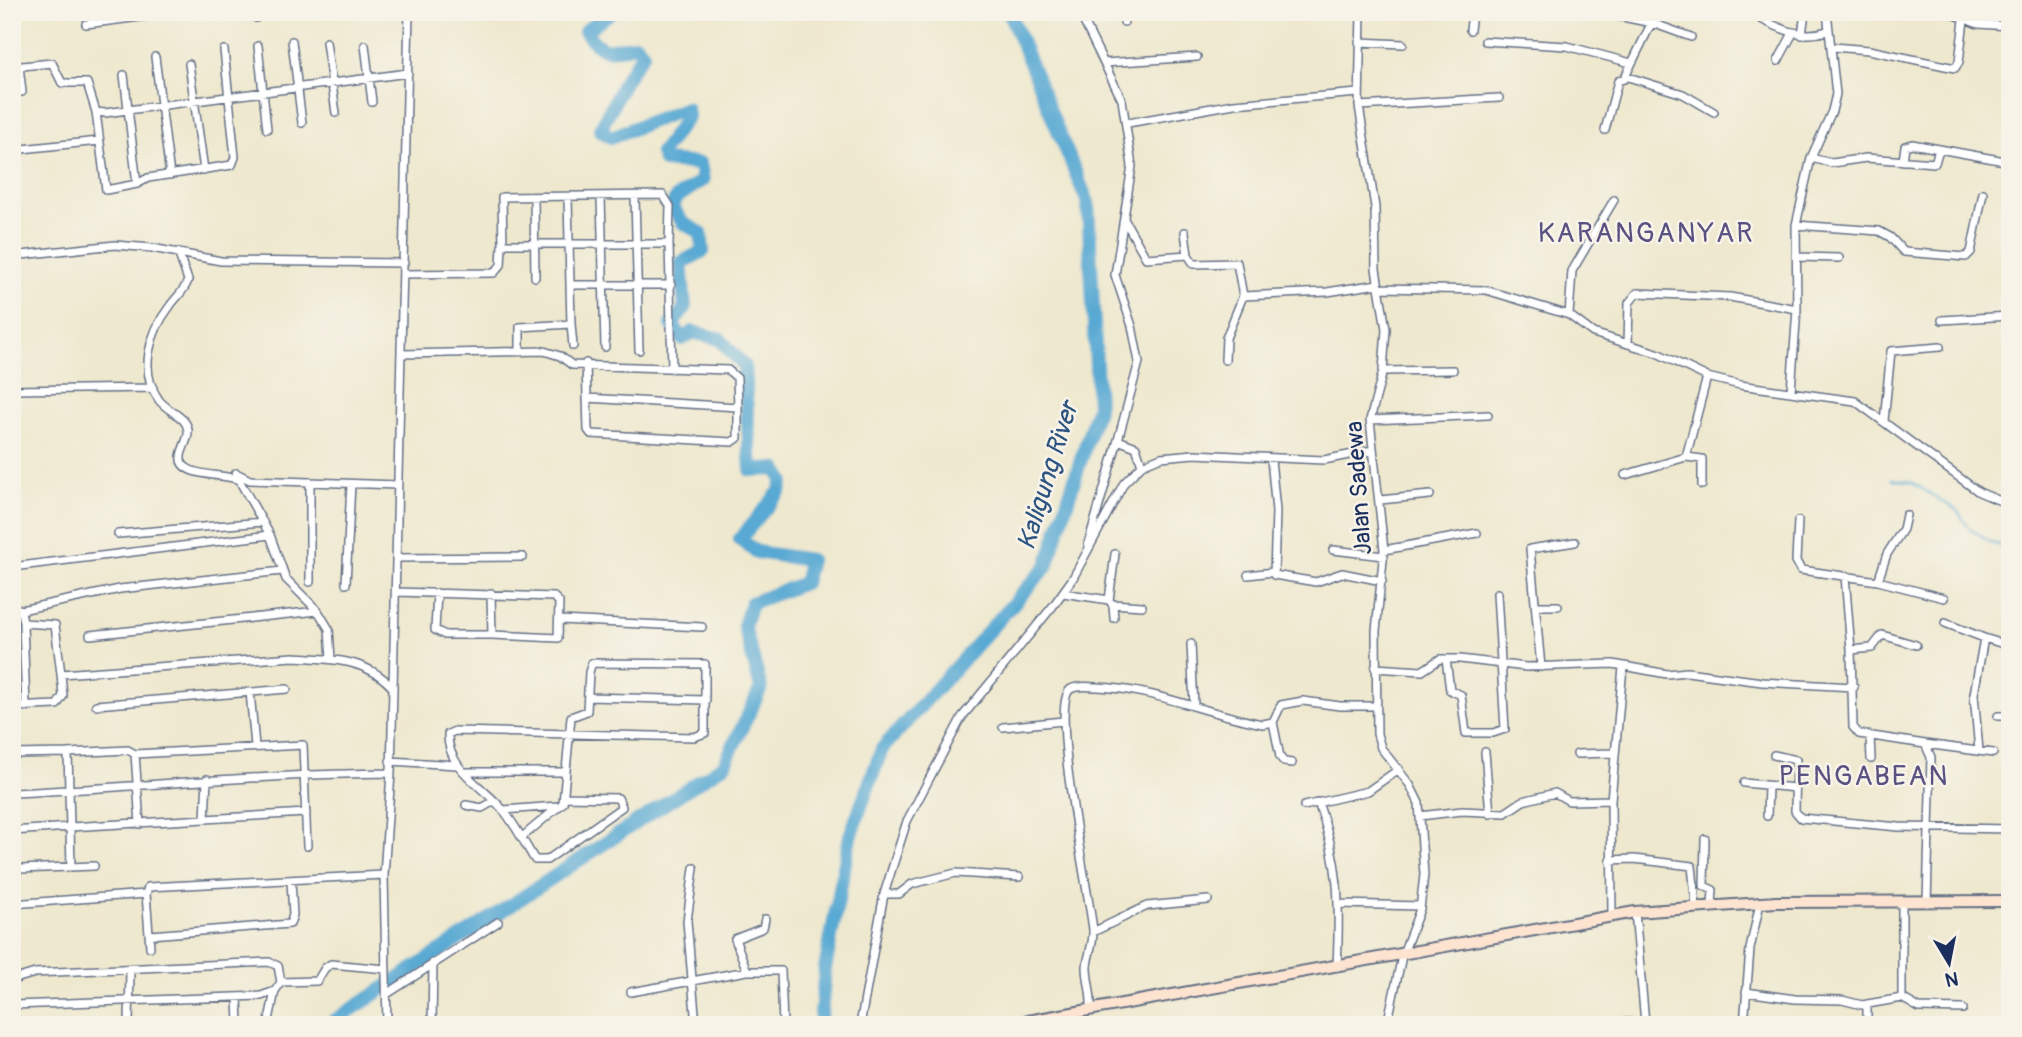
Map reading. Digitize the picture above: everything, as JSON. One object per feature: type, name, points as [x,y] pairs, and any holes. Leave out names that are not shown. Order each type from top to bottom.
[{"type":"main road","points":[[1005,1025],[1634,912],[1760,903],[1902,904],[2010,901]]},
{"type":"street","points":[[86,24],[178,12]]},
{"type":"street","points":[[387,1025],[384,875],[391,773],[409,12]]},
{"type":"street","points":[[1079,12],[1122,100],[1128,123],[1132,174],[1115,275],[1132,326],[1139,362],[1087,552]]},
{"type":"street","points":[[1124,12],[1124,22]]},
{"type":"street","name":"Jalan Sadewa","points":[[1361,12],[1352,93],[1359,106],[1375,206],[1374,286],[1386,319],[1383,372],[1370,420],[1369,451],[1380,500],[1381,554],[1377,580],[1375,668],[1371,706],[1379,742],[1393,773],[1416,796],[1424,875],[1420,906],[1404,952],[1387,1025]]},
{"type":"street","points":[[1470,30],[1472,12]]},
{"type":"street","points":[[1605,130],[1618,81],[1625,76],[1657,12]]},
{"type":"street","points":[[1747,12],[1793,33],[1820,34],[1833,47],[1868,50],[1955,68],[1959,62],[1964,20]]},
{"type":"street","points":[[1802,35],[1805,12]]},
{"type":"street","points":[[1820,34],[1827,12]]},
{"type":"street","points":[[1948,12],[1978,24],[2010,26]]},
{"type":"street","points":[[1608,14],[1652,23],[1691,37]]},
{"type":"street","points":[[1779,61],[1793,33]]},
{"type":"street","points":[[292,41],[302,123]]},
{"type":"street","points":[[1485,41],[1562,46],[1631,63]]},
{"type":"street","points":[[326,42],[336,113]]},
{"type":"street","points":[[1359,42],[1403,44]]},
{"type":"street","points":[[365,45],[372,103]]},
{"type":"street","points":[[258,46],[267,129]]},
{"type":"street","points":[[1790,391],[1797,309],[1796,225],[1811,158],[1832,111],[1836,94],[1833,47]]},
{"type":"street","points":[[22,92],[15,67],[52,63],[62,83],[87,83],[96,112],[104,188],[137,184],[148,178],[234,163],[224,50]]},
{"type":"street","points":[[155,57],[170,175]]},
{"type":"street","points":[[1104,64],[1197,57]]},
{"type":"street","points":[[189,64],[204,170]]},
{"type":"street","points":[[96,112],[195,102],[408,73]]},
{"type":"street","points":[[124,75],[137,184]]},
{"type":"street","points":[[1625,76],[1683,94],[1714,112]]},
{"type":"street","points":[[1128,123],[1234,104],[1352,93]]},
{"type":"street","points":[[1359,106],[1499,98]]},
{"type":"street","points":[[12,150],[99,141]]},
{"type":"street","points":[[1903,161],[1908,144],[2010,162]]},
{"type":"street","points":[[1811,158],[1832,163],[1866,158],[1936,163],[1939,149]]},
{"type":"street","points":[[1796,225],[1879,231],[1890,237],[1904,252],[1966,257],[1971,252],[1983,193]]},
{"type":"street","points":[[404,274],[494,274],[500,265],[503,245],[501,199],[663,195],[668,199],[672,369]]},
{"type":"street","points":[[534,197],[535,277]]},
{"type":"street","points":[[601,197],[605,347]]},
{"type":"street","points":[[635,197],[639,350]]},
{"type":"street","points":[[568,198],[573,346]]},
{"type":"street","points":[[1569,315],[1572,271],[1614,200]]},
{"type":"street","points":[[1124,218],[1146,258],[1188,255]]},
{"type":"street","points":[[1185,232],[1188,255],[1197,264],[1237,263],[1243,296],[1226,338],[1225,360]]},
{"type":"street","points":[[503,245],[669,244]]},
{"type":"street","points":[[12,256],[114,245],[178,252],[221,261],[404,263]]},
{"type":"street","points":[[178,252],[188,280],[151,339],[148,355],[153,387],[161,402],[186,425],[188,438],[181,458],[187,470],[239,480],[270,535],[290,586],[318,611],[329,629],[331,659]]},
{"type":"street","points":[[1797,257],[1839,258]]},
{"type":"street","points":[[569,285],[671,285]]},
{"type":"street","points":[[1243,296],[1327,292],[1374,286],[1486,290],[1569,315],[1588,330],[1657,353],[1707,377],[1740,386],[1855,401],[1979,492],[2010,505]]},
{"type":"street","points":[[1628,344],[1629,303],[1637,293],[1730,297],[1797,309]]},
{"type":"street","points":[[1942,320],[2010,316]]},
{"type":"street","points":[[520,352],[520,327],[571,324]]},
{"type":"street","points":[[1884,421],[1891,351],[1940,347]]},
{"type":"street","points":[[402,354],[549,352],[559,355],[568,364],[586,363],[733,372],[737,378],[738,438],[735,442],[595,436],[588,430],[586,363]]},
{"type":"street","points":[[1383,372],[1453,370]]},
{"type":"street","points":[[1686,457],[1707,377]]},
{"type":"street","points":[[12,390],[153,387]]},
{"type":"street","points":[[587,398],[738,407]]},
{"type":"street","points":[[1370,420],[1488,415]]},
{"type":"street","points":[[1118,440],[1136,447],[1142,465]]},
{"type":"street","points":[[860,1025],[884,894],[907,821],[949,739],[983,689],[1063,593],[1124,483],[1142,465],[1161,457],[1194,454],[1324,460],[1357,456],[1369,451]]},
{"type":"street","points":[[1625,475],[1686,457],[1702,459],[1702,485]]},
{"type":"street","points":[[1271,459],[1276,511],[1273,572]]},
{"type":"street","points":[[236,473],[250,480],[398,485]]},
{"type":"street","points":[[310,482],[310,582]]},
{"type":"street","points":[[346,584],[351,484]]},
{"type":"street","points":[[1380,500],[1430,495]]},
{"type":"street","points":[[1878,582],[1887,554],[1903,529],[1906,515]]},
{"type":"street","points":[[1798,521],[1798,567],[1814,574],[1878,582],[1944,598]]},
{"type":"street","points":[[118,534],[263,522]]},
{"type":"street","points":[[1333,550],[1381,554],[1477,534]]},
{"type":"street","points":[[12,568],[270,535]]},
{"type":"street","points":[[1541,667],[1530,549],[1575,542]]},
{"type":"street","points":[[1114,618],[1111,602],[1115,554]]},
{"type":"street","points":[[397,558],[523,557]]},
{"type":"street","points":[[12,606],[21,610],[120,589],[282,571]]},
{"type":"street","points":[[1248,575],[1273,572],[1283,578],[1316,582],[1342,573],[1377,580]]},
{"type":"street","points":[[1845,576],[1854,687],[1854,729],[1870,736],[1993,753]]},
{"type":"street","points":[[396,592],[491,593],[554,597],[560,604],[560,633],[555,639],[438,633],[437,593]]},
{"type":"street","points":[[491,593],[492,635]]},
{"type":"street","points":[[1063,593],[1142,606]]},
{"type":"street","points":[[1446,659],[1449,688],[1461,695],[1465,733],[1493,733],[1505,729],[1497,593]]},
{"type":"street","points":[[1536,607],[1558,606]]},
{"type":"street","points":[[21,610],[26,707]]},
{"type":"street","points":[[90,635],[318,611]]},
{"type":"street","points":[[560,620],[702,626]]},
{"type":"street","points":[[12,707],[57,705],[63,696],[55,624],[23,623]]},
{"type":"street","points":[[1945,623],[2010,646]]},
{"type":"street","points":[[1851,650],[1872,648],[1882,635],[1916,645]]},
{"type":"street","points":[[1979,751],[1975,694],[1984,638]]},
{"type":"street","points":[[1191,644],[1194,706]]},
{"type":"street","points":[[61,674],[293,657],[331,659],[373,669],[393,688]]},
{"type":"street","points":[[1375,668],[1422,671],[1436,661],[1446,659],[1541,667],[1604,664],[1667,674],[1686,672],[1762,682],[1854,687]]},
{"type":"street","points":[[521,838],[561,806],[564,797],[564,772],[568,734],[572,714],[587,712],[592,663],[701,663],[706,667],[705,733],[699,736],[568,734],[451,732],[448,737],[457,765],[503,810],[535,860],[543,861],[622,807],[618,798],[564,797]]},
{"type":"street","points":[[1612,916],[1610,860],[1613,753],[1623,667]]},
{"type":"street","points":[[1091,1008],[1092,990],[1087,967],[1093,932],[1082,874],[1063,722],[1065,694],[1081,687],[1141,690],[1245,721],[1263,724],[1273,722]]},
{"type":"street","points":[[96,705],[287,690]]},
{"type":"street","points":[[250,692],[255,746]]},
{"type":"street","points":[[588,697],[706,700]]},
{"type":"street","points":[[1292,763],[1284,762],[1280,757],[1273,722],[1281,705],[1293,701],[1371,706]]},
{"type":"street","points":[[1998,716],[2010,716]]},
{"type":"street","points":[[1003,727],[1063,722]]},
{"type":"street","points":[[1870,736],[1871,759]]},
{"type":"street","points":[[1925,744],[1932,764],[1927,903]]},
{"type":"street","points":[[12,754],[128,750],[135,754],[303,745],[307,846]]},
{"type":"street","points":[[1485,752],[1490,814]]},
{"type":"street","points":[[68,753],[71,867]]},
{"type":"street","points":[[1577,754],[1613,753]]},
{"type":"street","points":[[135,754],[139,775],[137,786],[140,824]]},
{"type":"street","points":[[1774,755],[1796,760],[1795,811],[1801,818],[1899,827],[2010,829]]},
{"type":"street","points":[[390,761],[457,765]]},
{"type":"street","points":[[464,772],[564,772]]},
{"type":"street","points":[[12,793],[207,779],[391,773]]},
{"type":"street","points":[[1304,806],[1368,791],[1393,773]]},
{"type":"street","points":[[205,819],[207,779]]},
{"type":"street","points":[[1744,782],[1795,788]]},
{"type":"street","points":[[1767,816],[1768,786]]},
{"type":"street","points":[[1420,816],[1462,811],[1505,813],[1523,801],[1555,793],[1569,801],[1611,800]]},
{"type":"street","points":[[466,805],[482,808],[494,801]]},
{"type":"street","points":[[1318,802],[1333,846],[1340,904],[1337,967]]},
{"type":"street","points":[[503,810],[561,806]]},
{"type":"street","points":[[12,831],[306,813]]},
{"type":"street","points":[[1705,839],[1704,886],[1713,890],[1712,905]]},
{"type":"street","points":[[1610,860],[1658,861],[1692,866],[1696,906]]},
{"type":"street","points":[[20,870],[94,866]]},
{"type":"street","points":[[694,868],[687,921],[696,1025]]},
{"type":"street","points":[[884,894],[899,894],[912,884],[956,873],[1019,877]]},
{"type":"street","points":[[150,947],[146,894],[151,886],[384,875]]},
{"type":"street","points":[[150,935],[290,924],[293,915],[291,880]]},
{"type":"street","points":[[12,904],[146,894]]},
{"type":"street","points":[[1093,932],[1147,906],[1208,900]]},
{"type":"street","points":[[1744,1025],[1746,992],[1760,903]]},
{"type":"street","points":[[1340,904],[1420,906]]},
{"type":"street","points":[[1902,904],[1902,998]]},
{"type":"street","points":[[1634,912],[1645,1023]]},
{"type":"street","points":[[747,971],[735,939],[763,928],[765,919]]},
{"type":"street","points":[[387,992],[498,922]]},
{"type":"street","points":[[12,980],[34,973],[269,962],[278,967],[281,982],[275,991],[268,1025]]},
{"type":"street","points":[[432,1025],[433,963]]},
{"type":"street","points":[[281,982],[317,981],[324,968],[331,964],[386,972]]},
{"type":"street","points":[[129,1025],[130,969]]},
{"type":"street","points":[[631,992],[747,971],[781,971],[783,1025]]},
{"type":"street","points":[[12,994],[13,1005],[261,996],[275,991]]},
{"type":"street","points":[[1746,992],[1867,1004],[1902,998],[1919,1007],[1963,1009]]},
{"type":"street","points":[[238,997],[239,1025]]},
{"type":"street","points":[[1867,1004],[1867,1025]]},
{"type":"street","points":[[1611,1025],[1657,1025]]},
{"type":"waterway","points":[[328,1025],[724,765],[761,688],[744,626],[751,603],[804,583],[810,560],[756,552],[740,539],[780,491],[783,480],[776,469],[751,470],[744,366],[720,339],[693,332],[682,339],[672,324],[685,308],[681,263],[703,251],[701,233],[683,223],[672,207],[676,198],[703,180],[700,164],[664,161],[661,153],[687,117],[686,108],[611,137],[600,130],[625,80],[643,53],[636,45],[607,49],[591,39],[585,31],[611,12]]},
{"type":"waterway","name":"Kaligung River","points":[[820,1025],[825,969],[850,836],[882,749],[1047,566],[1098,406],[1088,203],[1009,12]]},
{"type":"waterway","points":[[1892,479],[1911,482],[1958,511],[1967,526],[1990,542],[2010,549]]},
{"type":"district","name":"KARANGANYAR","points":[[1646,233]]},
{"type":"district","name":"PENGABEAN","points":[[1864,776]]}]
